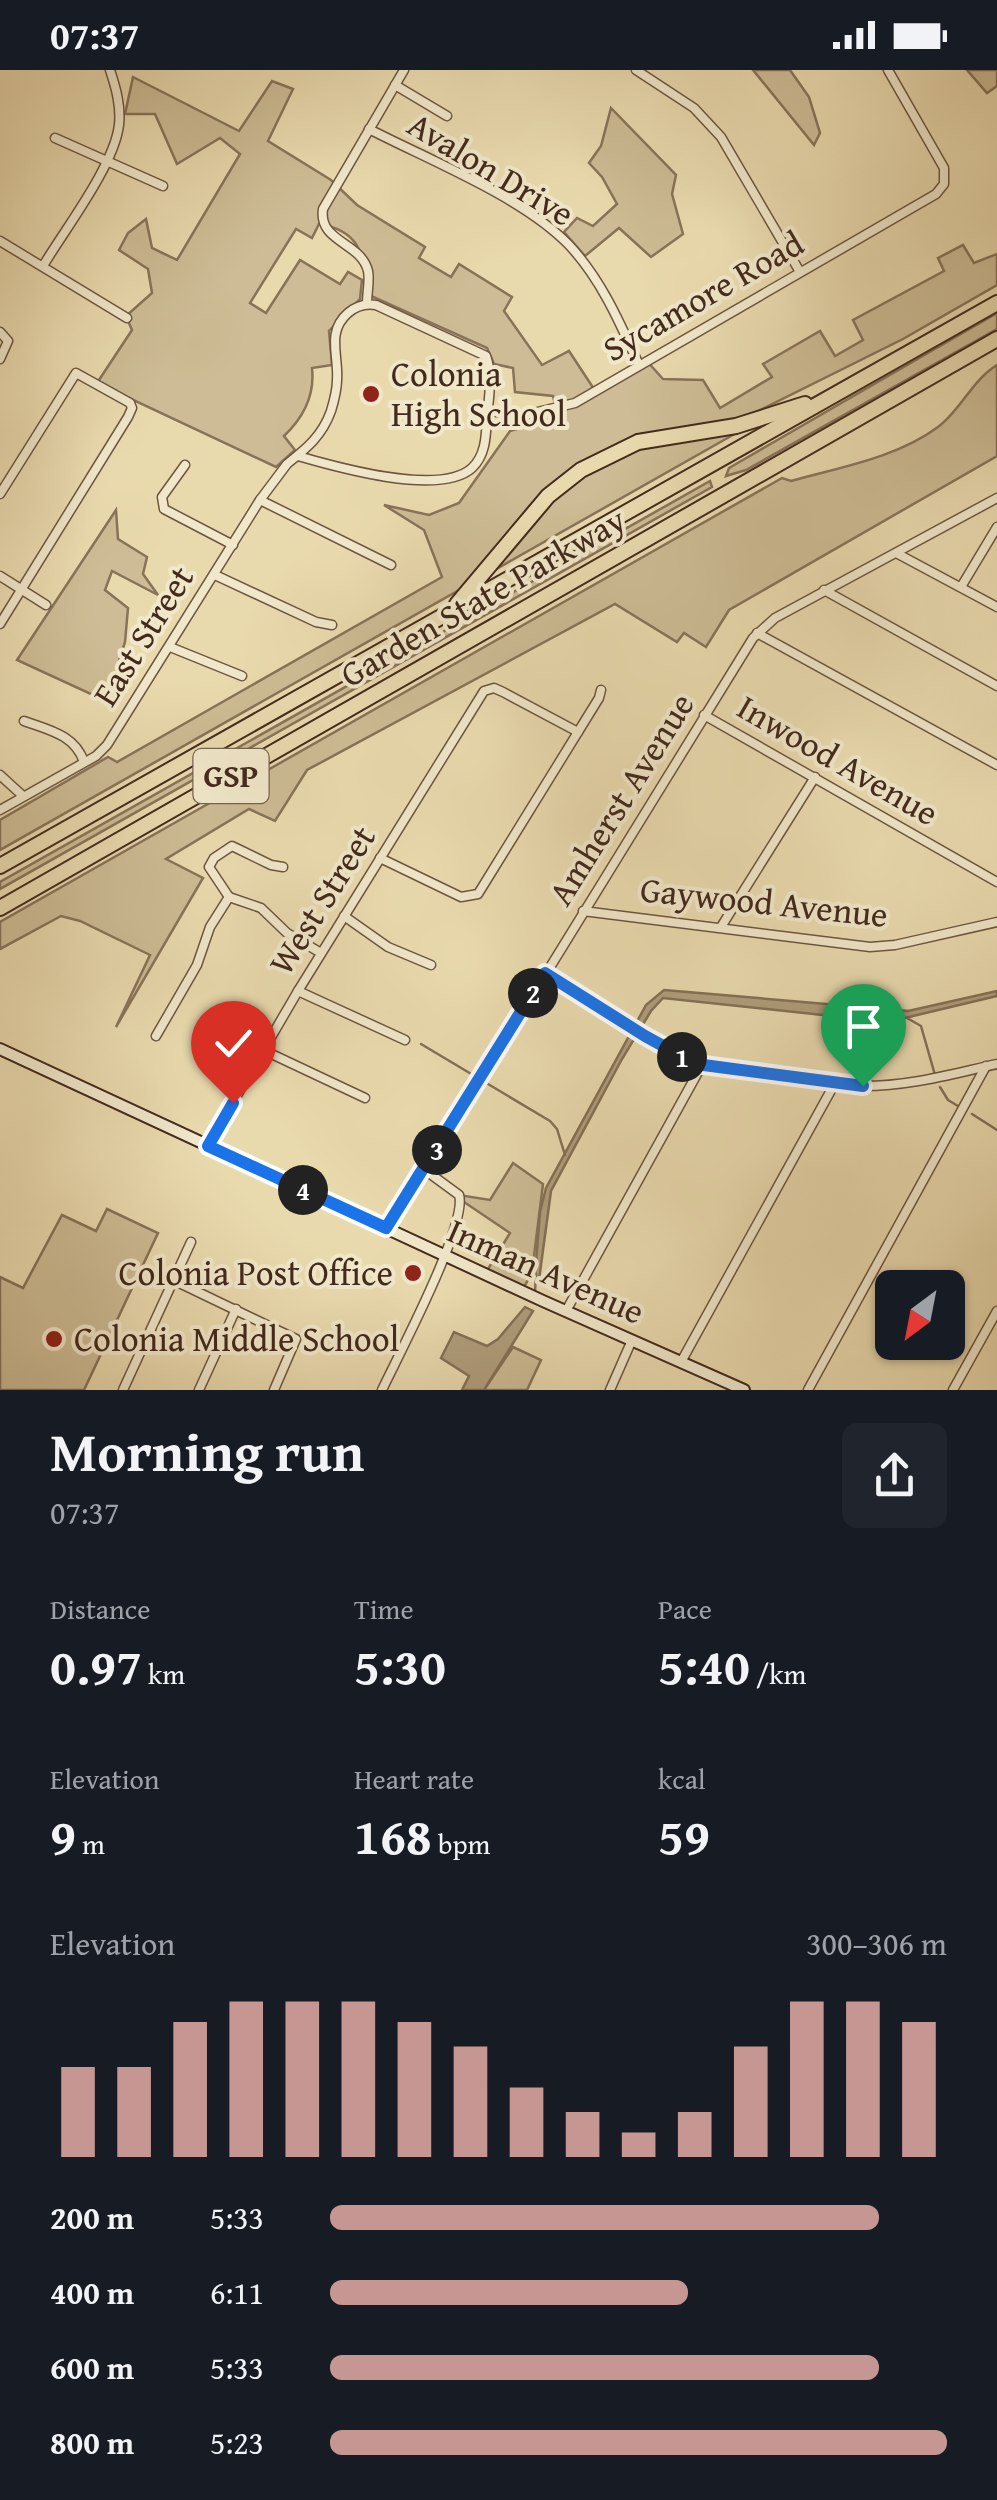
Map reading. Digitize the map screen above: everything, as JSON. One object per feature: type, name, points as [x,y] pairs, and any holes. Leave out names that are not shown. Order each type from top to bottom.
[{"type":"highway","name":"Garden State Parkway","points":[[0,866],[997,303]]},
{"type":"highway","name":"Garden State Parkway","points":[[0,908],[997,339]]},
{"type":"highway","points":[[449,614],[548,496],[581,470],[638,442],[736,426],[780,414],[857,383]]},
{"type":"main road","name":"Inman Avenue","points":[[0,1049],[681,1362],[720,1385],[744,1390]]},
{"type":"street","points":[[43,266],[108,160],[120,119],[110,70]]},
{"type":"street","points":[[298,456],[392,477],[440,481],[474,467],[483,453],[490,368],[482,352],[367,303],[368,270],[355,252],[326,231],[321,221],[323,209],[404,70]]},
{"type":"street","points":[[636,70],[694,108],[721,136],[800,272]]},
{"type":"street","name":"Sycamore Road","points":[[488,412],[525,414],[575,402],[936,194],[944,184],[944,168],[888,70]]},
{"type":"street","points":[[395,85],[446,116]]},
{"type":"street","name":"Avalon Drive","points":[[369,129],[506,201],[562,238],[602,289],[639,364]]},
{"type":"street","points":[[55,138],[162,186]]},
{"type":"street","points":[[0,242],[128,318]]},
{"type":"street","name":"East Street","points":[[0,810],[107,745],[260,500],[287,464],[315,441],[332,408],[338,378],[336,332],[350,311],[367,303]]},
{"type":"street","points":[[0,332],[8,341],[2,356]]},
{"type":"street","points":[[0,494],[68,384],[79,373],[127,400],[132,408],[128,417],[0,624]]},
{"type":"street","points":[[185,465],[162,497],[164,509],[233,545]]},
{"type":"street","name":"Amherst Avenue","points":[[386,1228],[757,634],[775,618],[824,590],[997,498]]},
{"type":"street","points":[[260,500],[392,565]]},
{"type":"street","points":[[960,588],[997,526]]},
{"type":"street","points":[[898,554],[997,607]]},
{"type":"street","points":[[215,574],[316,622],[332,625]]},
{"type":"street","points":[[0,576],[46,605]]},
{"type":"street","points":[[824,590],[997,686]]},
{"type":"street","points":[[757,634],[997,766]]},
{"type":"street","points":[[170,647],[242,676]]},
{"type":"street","name":"West Street","points":[[208,1146],[321,952],[480,695],[488,688],[532,706],[578,732]]},
{"type":"street","points":[[380,858],[461,897],[478,894],[601,690]]},
{"type":"street","name":"Inwood Avenue","points":[[704,716],[997,882]]},
{"type":"street","points":[[24,721],[70,741],[81,752],[84,762]]},
{"type":"street","points":[[0,775],[23,796]]},
{"type":"street","points":[[721,927],[815,777]]},
{"type":"street","points":[[284,867],[271,865],[232,846],[214,858],[209,867],[229,898],[261,908],[287,933],[321,952]]},
{"type":"street","points":[[156,1036],[196,965],[210,927],[229,898]]},
{"type":"street","name":"Gaywood Avenue","points":[[583,911],[870,947],[997,922]]},
{"type":"street","points":[[344,916],[388,947],[431,965]]},
{"type":"street","points":[[545,973],[645,1036],[702,1065],[863,1086],[911,1084],[997,1064]]},
{"type":"street","points":[[298,991],[405,1040]]},
{"type":"street","points":[[263,1050],[364,1098]]},
{"type":"street","points":[[566,1311],[702,1065]]},
{"type":"street","points":[[808,1390],[986,1066]]},
{"type":"street","points":[[681,1362],[836,1083]]},
{"type":"street","points":[[382,1390],[444,1255],[461,1200],[452,1188],[425,1170]]},
{"type":"street","points":[[123,1390],[191,1242]]},
{"type":"street","points":[[175,1281],[296,1339],[274,1390]]},
{"type":"street","points":[[198,1390],[236,1309]]},
{"type":"street","points":[[953,1390],[997,1311]]},
{"type":"street","points":[[610,1390],[632,1340]]},
{"type":"shaded area","points":[[753,70],[790,70],[809,97],[820,133],[814,145]]},
{"type":"shaded area","points":[[967,70],[997,70],[997,86],[987,93]]},
{"type":"shaded area","points":[[133,77],[239,131],[272,81],[293,89],[268,141],[331,180],[357,205],[425,247],[419,258],[451,277],[459,264],[512,297],[504,311],[542,365],[569,351],[594,389],[646,360],[663,379],[703,380],[720,408],[772,377],[763,364],[820,331],[835,356],[863,340],[853,320],[944,271],[938,258],[963,245],[974,263],[997,254],[997,285],[903,339],[752,414],[747,427],[0,850],[0,820],[108,757],[117,762],[442,577],[424,530],[384,505],[429,515],[459,503],[510,431],[558,417],[553,396],[515,392],[513,368],[494,364],[487,348],[371,296],[363,258],[353,240],[319,224],[312,238],[296,229],[250,303],[266,313],[300,260],[340,284],[348,272],[362,280],[360,299],[329,331],[332,365],[312,368],[312,387],[306,405],[284,436],[295,450],[276,467],[97,383],[132,330],[126,316],[152,293],[148,269],[119,250],[128,233],[146,219],[152,248],[177,260],[240,154],[220,138],[177,164],[155,114],[125,114]]},
{"type":"shaded area","points":[[611,108],[676,175],[672,194],[683,234],[651,257],[619,228],[585,256],[564,232],[577,218],[593,226],[617,204],[589,163],[601,146]]},
{"type":"shaded area","points":[[997,313],[997,329],[746,470],[726,476],[729,468]]},
{"type":"shaded area","points":[[997,365],[997,456],[729,610],[706,647],[684,633],[677,642],[615,604],[307,770],[275,821],[249,809],[166,859],[203,878],[116,1027],[150,955],[80,921],[61,916],[0,949],[0,922],[782,478],[791,481],[848,466],[922,438],[946,420]]},
{"type":"shaded area","points":[[710,481],[712,487],[0,889],[0,882]]},
{"type":"shaded area","points":[[116,510],[118,539],[147,557],[143,574],[158,595],[112,571],[105,590],[128,608],[125,642],[106,701],[17,660]]},
{"type":"shaded area","points":[[664,990],[908,1011],[997,991],[997,996],[888,1022],[663,998],[622,1059],[551,1191],[539,1280],[535,1275],[546,1188],[646,1005]]},
{"type":"shaded area","points":[[513,1163],[543,1184],[532,1272],[522,1291],[485,1274],[510,1233],[459,1195],[490,1200]]},
{"type":"shaded area","name":"Colonia Middle School","points":[[107,1209],[158,1233],[84,1390],[0,1390],[0,1277],[23,1288],[62,1215],[96,1231]]},
{"type":"shaded area","points":[[525,1307],[533,1311],[484,1390],[462,1390],[469,1376],[441,1358],[454,1332],[487,1346]]},
{"type":"shaded area","points":[[513,1347],[541,1360],[527,1390],[484,1390]]},
{"type":"waterway","points":[[907,1018],[921,1026],[935,1075]]},
{"type":"waterway","points":[[421,1044],[550,1121],[557,1129],[565,1155]]},
{"type":"waterway","points":[[940,1087],[948,1100],[958,1106]]},
{"type":"waterway","points":[[972,1114],[997,1130]]},
{"type":"waterway","points":[[535,1291],[536,1274]]},
{"type":"place","name":"Colonia High School","points":[[371,394]]},
{"type":"place","name":"Colonia Post Office","points":[[413,1273]]},
{"type":"place","name":"Colonia Middle School","points":[[54,1339]]},
{"type":"route","points":[[233,1103],[208,1146],[386,1228],[545,973],[696,1064],[863,1086]]}]
